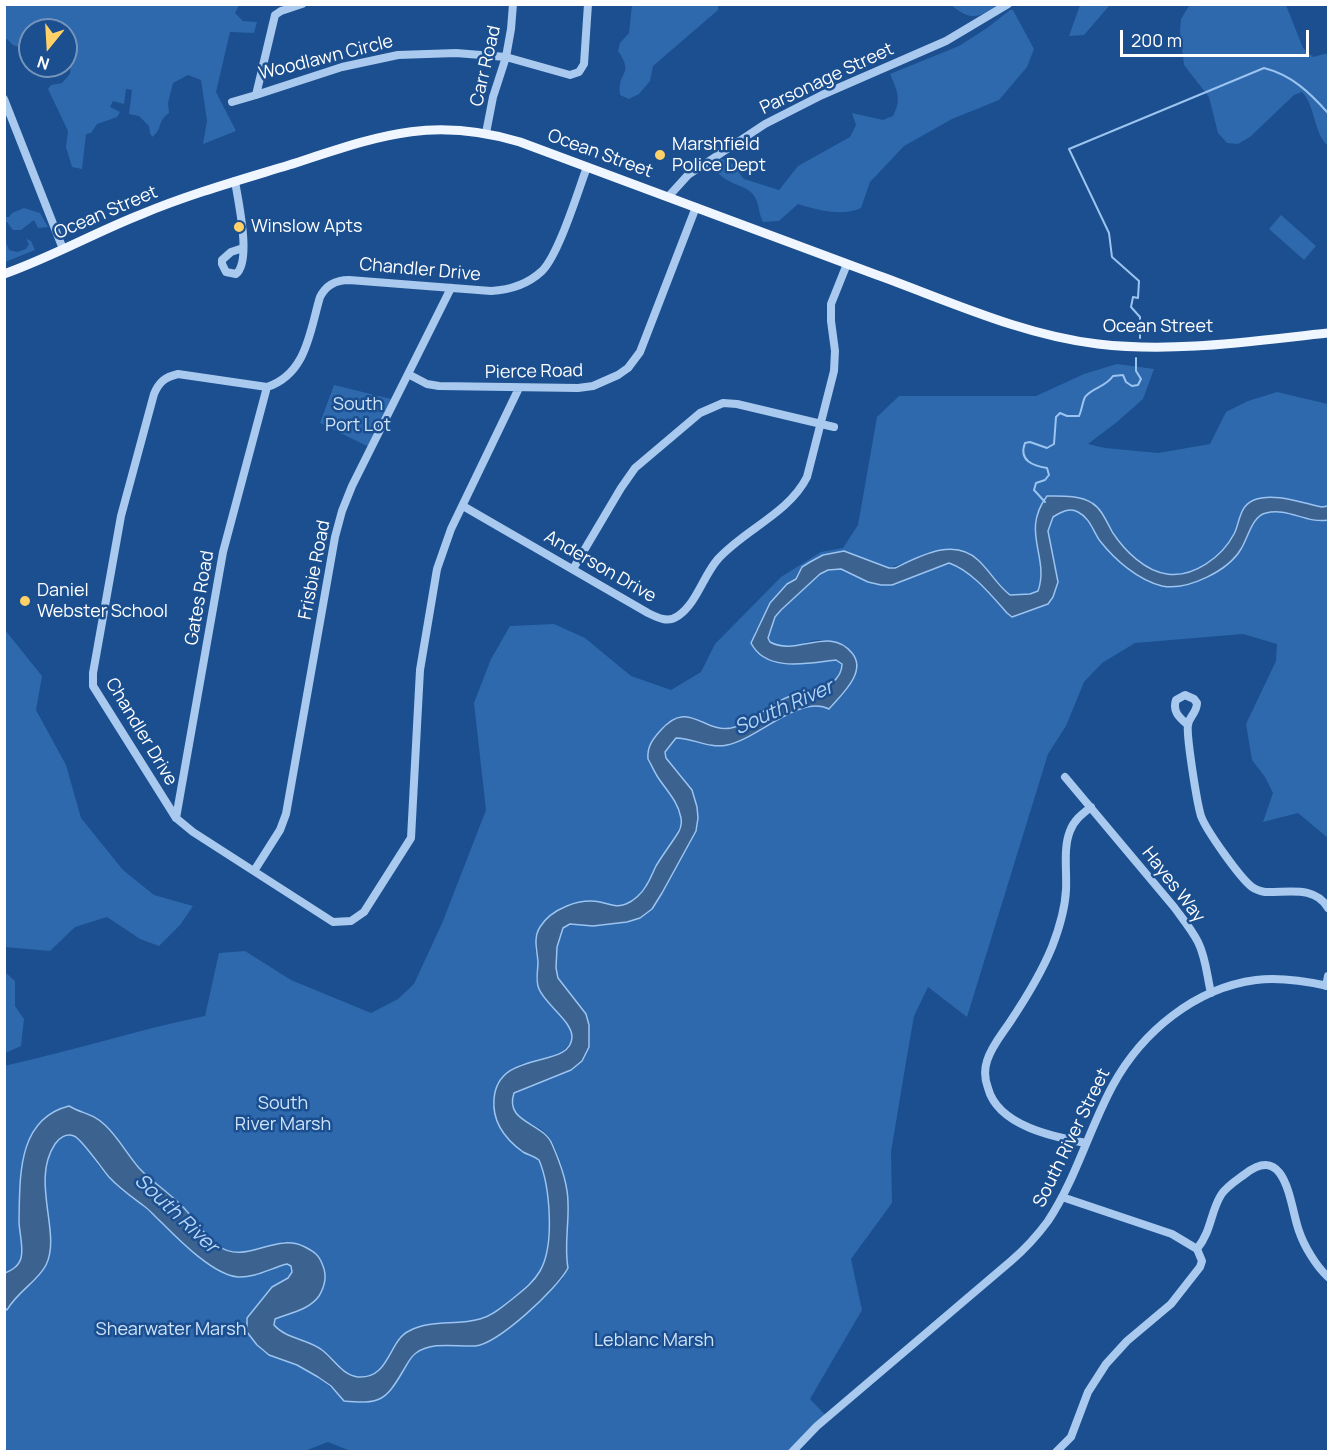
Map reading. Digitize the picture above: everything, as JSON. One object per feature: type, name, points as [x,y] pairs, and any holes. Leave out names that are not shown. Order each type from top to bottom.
[{"type":"main road","name":"Ocean Street","points":[[4,274],[144,213],[235,181],[394,133],[438,128],[486,134],[520,142],[847,264],[1005,321],[1058,337],[1097,344],[1179,347],[1329,333]]},
{"type":"street","name":"Woodlawn Circle","points":[[256,95],[275,15],[302,4]]},
{"type":"street","name":"Carr Road","points":[[486,134],[493,96],[506,57],[512,29],[513,4]]},
{"type":"street","name":"Woodlawn Circle","points":[[256,95],[342,67],[398,55],[456,53],[506,57],[563,75],[570,75],[578,72],[584,64],[588,4]]},
{"type":"street","name":"Parsonage Street","points":[[668,197],[688,175],[774,119],[822,95],[946,41],[1008,4]]},
{"type":"street","points":[[232,102],[256,95]]},
{"type":"street","points":[[4,99],[63,249]]},
{"type":"street","name":"Chandler Drive","points":[[519,388],[451,529],[437,569],[420,670],[413,831],[410,841],[364,912],[351,921],[338,923],[329,920],[193,832],[176,818],[93,686],[93,673],[121,516],[151,402],[157,387],[172,375],[182,374],[267,387],[286,376],[302,358],[308,345],[323,291],[336,281],[349,280],[491,291],[507,290],[525,283],[543,270],[557,246],[587,167]]},
{"type":"street","points":[[235,181],[243,231],[243,248]]},
{"type":"street","name":"Pierce Road","points":[[408,374],[427,384],[439,386],[585,388],[607,381],[628,368],[644,343],[696,207]]},
{"type":"street","name":"Anderson Drive","points":[[463,506],[656,617],[669,620],[676,618],[687,608],[720,557],[802,486],[809,469],[835,359],[830,309],[847,264]]},
{"type":"street","name":"Frisbie Road","points":[[254,871],[280,830],[286,814],[328,572],[340,517],[352,486],[451,288]]},
{"type":"street","name":"Gates Road","points":[[176,818],[223,552],[267,387]]},
{"type":"street","points":[[573,569],[635,468],[708,408],[723,403],[737,404],[834,427]]},
{"type":"street","points":[[1188,725],[1195,788],[1201,817],[1241,876],[1252,888],[1259,891],[1301,891],[1319,898],[1328,905]]},
{"type":"street","name":"Hayes Way","points":[[1065,777],[1174,907],[1193,933],[1202,953],[1211,993]]},
{"type":"street","points":[[1086,1143],[1039,1132],[1011,1117],[992,1099],[985,1070],[990,1054],[1036,981],[1053,944],[1061,922],[1066,892],[1067,839],[1074,823],[1090,807]]},
{"type":"street","points":[[1327,986],[1329,976]]},
{"type":"street","name":"South River Street","points":[[792,1452],[826,1419],[1023,1251],[1042,1228],[1062,1197],[1112,1086],[1137,1050],[1165,1022],[1193,1002],[1211,993],[1256,980],[1295,980],[1327,986]]},
{"type":"street","points":[[1197,1249],[1209,1232],[1221,1194],[1248,1172],[1262,1165],[1268,1166],[1274,1168],[1285,1180],[1298,1229],[1324,1273],[1329,1277]]},
{"type":"street","points":[[1056,1452],[1071,1437],[1088,1392],[1106,1364],[1126,1341],[1171,1304],[1200,1267],[1202,1260],[1197,1249],[1172,1234],[1062,1197]]},
{"type":"green space","points":[[5,4],[239,5],[235,13],[243,21],[257,22],[254,33],[230,32],[216,92],[236,131],[203,144],[207,121],[201,80],[188,75],[173,83],[168,103],[169,113],[152,137],[149,126],[139,116],[129,114],[132,90],[126,89],[124,104],[113,101],[110,107],[120,112],[117,117],[97,124],[91,133],[86,134],[82,169],[72,167],[66,147],[68,131],[48,89],[51,85],[62,83],[66,78],[78,78],[78,18],[18,18],[18,47],[7,39],[5,40]]},
{"type":"green space","points":[[632,5],[718,5],[718,10],[653,66],[650,81],[639,94],[629,99],[620,95],[625,65],[618,51],[620,43],[629,33]]},
{"type":"green space","points":[[951,5],[1002,5],[976,16],[970,16]]},
{"type":"green space","points":[[1080,5],[1110,5],[1084,35],[1069,36]]},
{"type":"green space","points":[[1286,5],[1303,48],[1313,57],[1328,53],[1328,146],[1320,134],[1307,98],[1302,92],[1294,95],[1250,137],[1238,144],[1227,143],[1218,133],[1209,97],[1184,65],[1181,19],[1189,6]]},
{"type":"green space","points":[[1013,10],[1034,49],[1027,67],[999,100],[952,119],[904,146],[870,182],[861,208],[838,212],[798,204],[779,221],[763,222],[753,194],[724,178],[714,167],[720,159],[729,160],[744,179],[779,190],[798,166],[850,137],[856,125],[852,113],[883,120],[893,116],[898,99],[890,74],[959,46]]},
{"type":"green space","points":[[24,208],[40,213],[48,227],[38,228],[34,220],[21,230],[13,230],[5,222],[5,217]]},
{"type":"green space","points":[[1281,215],[1316,246],[1304,260],[1269,229]]},
{"type":"green space","points":[[26,239],[31,241],[35,250],[5,262],[5,240],[9,250],[17,252],[26,249],[29,244]]},
{"type":"green space","name":"South River Marsh","points":[[1117,364],[1154,369],[1143,399],[1088,444],[1158,453],[1210,444],[1226,412],[1248,401],[1277,392],[1328,404],[1328,506],[1322,507],[1275,498],[1257,499],[1250,502],[1243,511],[1230,541],[1222,551],[1205,564],[1189,572],[1173,574],[1159,572],[1133,555],[1112,530],[1104,516],[1047,497],[1040,584],[1038,591],[1030,594],[1010,595],[976,558],[921,557],[889,568],[852,554],[836,552],[802,567],[796,579],[787,584],[754,633],[793,664],[836,660],[842,664],[842,671],[831,685],[788,697],[731,728],[717,727],[700,720],[667,722],[650,744],[648,759],[677,804],[682,823],[646,886],[637,898],[617,906],[564,906],[541,925],[538,931],[535,949],[538,963],[536,979],[539,990],[568,1026],[572,1034],[571,1042],[561,1053],[543,1060],[521,1064],[497,1084],[494,1106],[499,1127],[504,1135],[525,1154],[539,1159],[546,1178],[549,1198],[549,1231],[546,1254],[540,1271],[527,1287],[485,1318],[470,1322],[432,1325],[413,1330],[397,1341],[382,1368],[376,1373],[368,1376],[352,1376],[316,1346],[279,1330],[274,1325],[275,1319],[306,1307],[285,1241],[242,1252],[221,1248],[179,1203],[140,1168],[105,1125],[96,1118],[69,1106],[45,1117],[31,1135],[24,1158],[21,1185],[19,1221],[22,1254],[17,1266],[5,1273],[4,1066],[205,1016],[219,953],[245,951],[291,980],[371,1013],[398,999],[414,984],[443,921],[486,810],[474,703],[491,659],[510,626],[554,624],[585,638],[631,676],[671,690],[701,672],[715,644],[781,577],[821,552],[843,548],[858,525],[877,417],[899,396],[1036,396],[1084,374]]},
{"type":"green space","name":"South Port Lot","points":[[334,385],[391,399],[371,448],[320,423]]},
{"type":"green space","points":[[1067,510],[1076,510],[1084,515],[1100,540],[1160,585],[1234,559],[1257,518],[1263,514],[1270,512],[1328,520],[1328,838],[1298,813],[1263,822],[1273,793],[1265,777],[1252,760],[1246,724],[1276,661],[1277,644],[1243,634],[1135,643],[1102,663],[1084,682],[1066,726],[1048,754],[967,1017],[928,987],[914,1016],[891,1152],[892,1203],[851,1259],[862,1310],[810,1399],[830,1420],[795,1451],[353,1452],[328,1442],[302,1452],[5,1451],[4,1308],[7,1310],[14,1298],[48,1221],[44,1186],[49,1156],[58,1139],[66,1135],[74,1135],[81,1140],[98,1165],[121,1190],[146,1207],[207,1263],[219,1270],[251,1275],[287,1264],[291,1266],[292,1272],[288,1278],[272,1287],[247,1318],[254,1339],[266,1353],[312,1374],[344,1401],[366,1403],[382,1393],[399,1378],[417,1352],[431,1347],[476,1346],[487,1343],[522,1318],[563,1278],[567,1207],[566,1189],[558,1154],[545,1132],[518,1116],[514,1111],[512,1104],[514,1094],[573,1068],[584,1055],[589,1043],[589,1032],[585,1021],[564,989],[556,971],[558,939],[563,928],[574,925],[615,924],[631,920],[652,909],[695,831],[683,779],[668,761],[665,752],[676,738],[687,738],[698,742],[771,724],[792,712],[812,706],[821,705],[829,709],[850,684],[839,643],[819,640],[784,647],[770,643],[767,638],[775,617],[820,574],[828,570],[841,569],[869,582],[891,585],[949,563],[967,573],[1012,617],[1048,604],[1053,597],[1058,582],[1048,531],[1053,517]]},
{"type":"green space","points":[[5,630],[42,676],[36,710],[66,765],[81,818],[123,870],[154,895],[193,906],[180,925],[159,946],[140,939],[107,917],[75,927],[50,951],[5,947]]},
{"type":"green space","points":[[5,972],[15,981],[15,1006],[24,1019],[21,1046],[5,1053]]},
{"type":"water","name":"South River","points":[[1047,496],[1076,497],[1092,503],[1101,512],[1123,547],[1151,569],[1167,574],[1187,573],[1214,558],[1234,534],[1245,506],[1254,500],[1270,497],[1322,507],[1328,506],[1328,520],[1312,520],[1282,512],[1261,515],[1254,523],[1241,549],[1227,565],[1206,578],[1172,587],[1153,583],[1128,568],[1100,541],[1086,518],[1069,510],[1053,517],[1048,531],[1058,582],[1053,597],[1048,604],[1012,617],[988,591],[966,572],[949,563],[892,585],[868,582],[841,569],[828,570],[820,574],[781,610],[775,617],[768,638],[770,642],[780,646],[823,641],[843,645],[856,660],[855,676],[829,709],[817,706],[792,712],[739,741],[714,746],[676,738],[665,752],[666,758],[692,790],[698,818],[696,831],[662,893],[652,909],[640,918],[593,926],[570,924],[563,928],[557,947],[558,978],[586,1014],[589,1025],[589,1047],[582,1061],[571,1070],[514,1093],[512,1103],[519,1117],[547,1137],[561,1165],[568,1195],[566,1252],[568,1268],[552,1289],[512,1326],[498,1336],[475,1346],[437,1346],[423,1349],[412,1357],[391,1389],[380,1399],[365,1402],[344,1401],[331,1386],[318,1377],[297,1365],[269,1355],[247,1332],[247,1318],[272,1287],[288,1278],[292,1272],[291,1266],[287,1264],[244,1277],[228,1275],[218,1270],[196,1255],[148,1209],[117,1185],[81,1142],[71,1135],[55,1144],[48,1159],[45,1174],[51,1238],[46,1265],[7,1310],[5,1308],[5,1273],[17,1266],[22,1254],[19,1204],[25,1152],[39,1123],[52,1113],[69,1106],[96,1118],[105,1125],[139,1168],[179,1203],[217,1245],[228,1251],[239,1252],[294,1243],[316,1254],[325,1274],[324,1285],[319,1296],[305,1308],[275,1319],[274,1325],[285,1333],[316,1346],[352,1376],[369,1376],[377,1372],[402,1336],[409,1331],[426,1325],[484,1318],[504,1306],[527,1287],[540,1271],[548,1246],[549,1216],[546,1185],[539,1160],[523,1152],[505,1136],[495,1115],[494,1099],[498,1083],[508,1072],[520,1066],[560,1053],[569,1047],[572,1037],[568,1025],[542,995],[538,986],[536,944],[540,927],[558,910],[575,903],[592,901],[619,906],[635,899],[644,889],[679,831],[681,822],[678,807],[648,759],[652,741],[670,722],[679,717],[696,719],[721,728],[731,728],[788,697],[822,689],[834,681],[842,667],[842,664],[836,660],[801,664],[777,662],[767,659],[751,643],[770,603],[787,584],[796,579],[802,567],[823,555],[844,551],[889,568],[895,568],[926,554],[948,549],[958,550],[969,553],[978,560],[1010,595],[1030,594],[1038,591],[1041,567],[1035,533],[1036,521],[1039,509]]},
{"type":"waterway","points":[[1140,338],[1140,317],[1131,307],[1133,297],[1138,298],[1139,281],[1112,257],[1109,233],[1069,149],[1264,68],[1292,80],[1328,113]]},
{"type":"waterway","points":[[1045,502],[1034,490],[1036,483],[1045,480],[1049,475],[1047,468],[1028,462],[1023,449],[1025,443],[1030,442],[1047,448],[1054,444],[1056,417],[1060,413],[1067,416],[1079,416],[1085,397],[1107,383],[1113,376],[1123,375],[1126,382],[1132,386],[1138,385],[1141,379],[1136,371],[1136,358]]},
{"type":"place","name":"Marshfield Police Dept","points":[[660,155]]},
{"type":"place","name":"Winslow Apts","points":[[239,227]]},
{"type":"place","name":"Daniel Webster School","points":[[25,601]]},
{"type":"park label","name":"Shearwater Marsh","points":[[171,1330]]},
{"type":"park label","name":"Leblanc Marsh","points":[[654,1341]]}]
